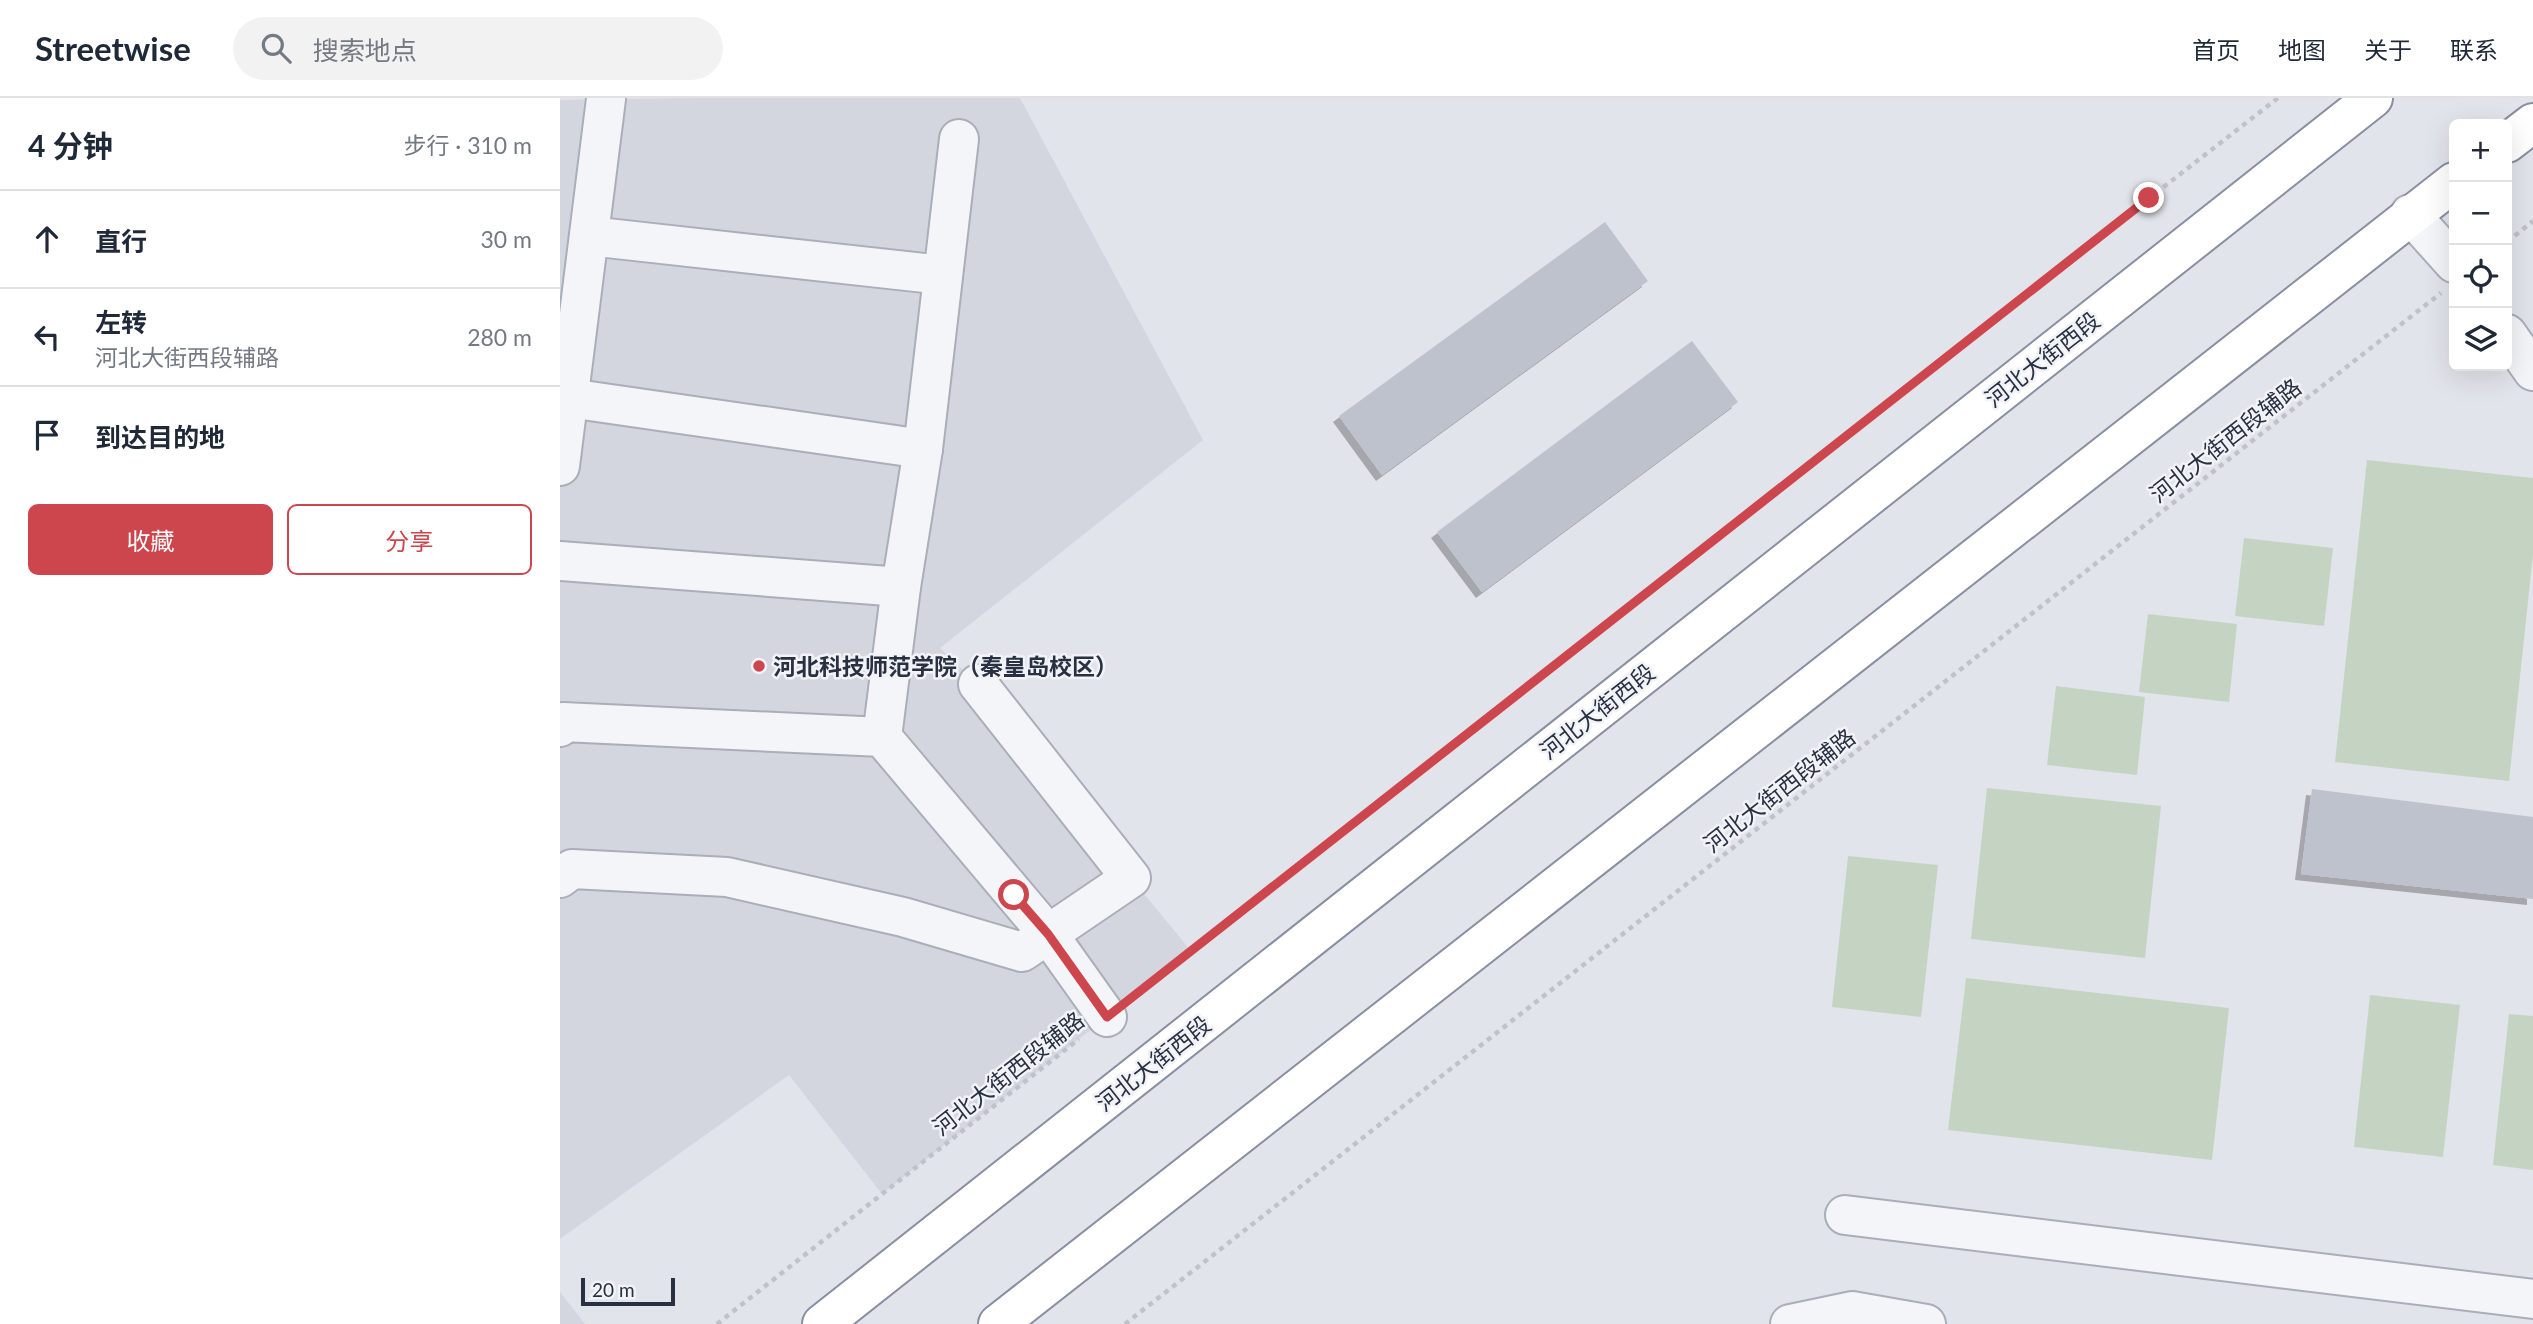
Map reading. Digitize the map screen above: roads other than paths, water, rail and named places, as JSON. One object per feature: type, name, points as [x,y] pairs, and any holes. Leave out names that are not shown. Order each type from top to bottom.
[{"type":"highway","name":"河北大街西段","points":[[822,1324],[2373,98]]},
{"type":"highway","points":[[2512,139],[2533,123]]},
{"type":"highway","points":[[998,1324],[2453,182]]},
{"type":"street","points":[[560,466],[606,99]]},
{"type":"street","points":[[882,737],[901,587],[923,449],[959,139]]},
{"type":"street","points":[[2410,215],[2449,277]]},
{"type":"street","points":[[589,236],[943,275]]},
{"type":"street","points":[[2512,341],[2533,371]]},
{"type":"street","points":[[569,398],[923,449]]},
{"type":"street","points":[[560,561],[901,587]]},
{"type":"street","points":[[564,865],[727,877],[903,917],[1022,952],[1131,878],[978,684]]},
{"type":"street","points":[[560,727],[563,722],[882,737],[1048,934],[1107,1017]]},
{"type":"street","points":[[1845,1215],[2533,1299]]},
{"type":"street","points":[[1790,1324],[1852,1311],[1926,1324]]},
{"type":"place","name":"河北科技师范学院（秦皇岛校区）","points":[[759,666]]}]
